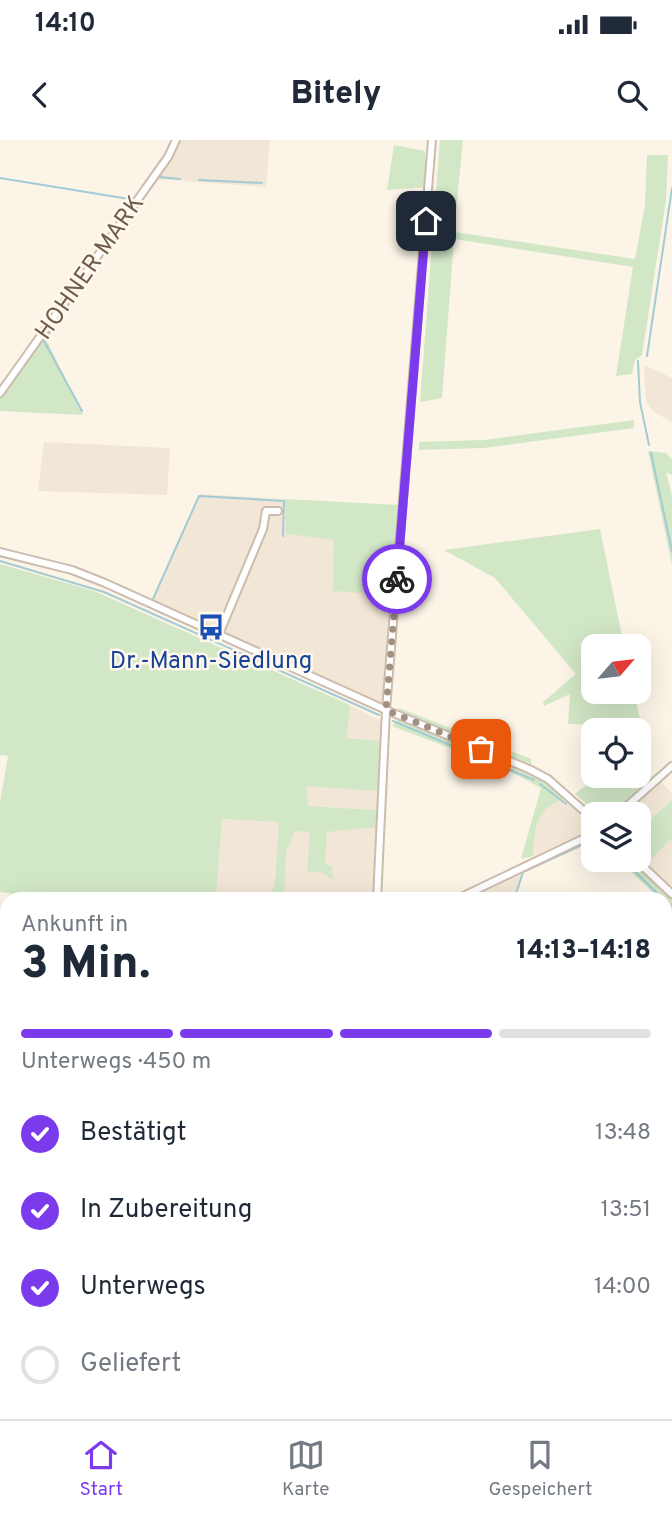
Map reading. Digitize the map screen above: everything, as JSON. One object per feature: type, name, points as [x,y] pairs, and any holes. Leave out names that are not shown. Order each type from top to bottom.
[{"type":"street","name":"HOHNER MARK","points":[[0,393],[168,157],[176,140]]},
{"type":"street","points":[[377,892],[386,710],[432,140]]},
{"type":"street","points":[[219,634],[263,529],[266,511],[278,511]]},
{"type":"street","points":[[0,552],[72,570],[548,779],[581,808]]},
{"type":"street","points":[[632,802],[672,766]]},
{"type":"street","points":[[472,892],[581,840]]},
{"type":"street","points":[[649,872],[670,892]]},
{"type":"shaded area","points":[[180,140],[270,140],[266,187],[156,179]]},
{"type":"shaded area","points":[[644,365],[672,378],[672,422],[654,412],[646,402]]},
{"type":"shaded area","points":[[44,442],[170,448],[167,495],[38,491]]},
{"type":"shaded area","points":[[200,494],[285,499],[286,534],[334,540],[393,595],[384,700],[377,703],[151,601]]},
{"type":"shaded area","points":[[350,705],[381,721],[380,741],[347,738]]},
{"type":"shaded area","points":[[661,781],[672,794],[672,800],[651,818],[651,802],[638,802]]},
{"type":"shaded area","points":[[305,785],[378,791],[377,810],[308,806]]},
{"type":"shaded area","points":[[565,798],[581,816],[581,834],[533,856],[536,823],[547,805]]},
{"type":"shaded area","points":[[222,819],[376,827],[374,892],[217,892]]},
{"type":"shaded area","points":[[670,840],[672,842],[672,892],[651,872],[651,860]]},
{"type":"shaded area","points":[[521,875],[515,892],[484,892]]},
{"type":"green space","points":[[440,140],[463,140],[454,232],[635,259],[645,205],[647,155],[668,155],[666,200],[642,355],[635,360],[632,374],[616,376],[633,267],[454,239],[442,398],[420,402]]},
{"type":"green space","points":[[394,145],[425,151],[425,187],[387,190]]},
{"type":"green space","points":[[44,335],[83,415],[0,411],[0,398]]},
{"type":"green space","points":[[634,420],[634,428],[483,448],[419,450],[419,442],[484,440]]},
{"type":"green space","points":[[648,451],[666,453],[672,459],[672,475],[666,472],[672,496],[672,565]]},
{"type":"green space","points":[[285,499],[398,505],[393,595],[333,591],[334,540],[286,534]]},
{"type":"green space","points":[[600,529],[622,634],[581,634],[581,704],[637,704],[640,718],[581,718],[581,724],[568,724],[570,694],[544,706],[543,702],[576,674],[495,578],[444,550]]},
{"type":"green space","points":[[0,564],[94,591],[350,705],[347,738],[380,741],[378,791],[306,786],[308,806],[377,810],[376,827],[327,832],[325,863],[332,867],[333,880],[320,872],[307,873],[310,832],[295,831],[286,851],[284,892],[271,892],[275,884],[279,822],[222,819],[217,892],[0,892],[0,803],[8,756],[0,755]]},
{"type":"green space","points":[[399,708],[531,759],[531,764],[399,712]]},
{"type":"green space","points":[[399,719],[545,781],[565,798],[547,808],[538,820],[533,856],[521,859],[541,788],[505,769],[392,726]]},
{"type":"green space","points":[[583,788],[642,788],[626,802],[584,802],[575,794]]},
{"type":"green space","points":[[672,800],[672,842],[670,840],[651,860],[651,818]]},
{"type":"green space","points":[[631,872],[651,872],[672,892],[652,892]]},
{"type":"waterway","points":[[137,206],[159,177],[180,179]]},
{"type":"waterway","points":[[0,178],[129,199]]},
{"type":"waterway","points":[[199,180],[262,183]]},
{"type":"waterway","points":[[647,356],[672,188]]},
{"type":"waterway","points":[[129,218],[137,208]]},
{"type":"waterway","points":[[82,411],[44,341],[87,277]]},
{"type":"waterway","points":[[638,361],[640,402],[649,445]]},
{"type":"waterway","points":[[651,453],[672,551]]},
{"type":"waterway","points":[[153,599],[199,496],[284,501],[283,536]]},
{"type":"waterway","points":[[0,561],[104,592],[379,715]]},
{"type":"waterway","points":[[393,721],[534,780]]},
{"type":"waterway","points":[[540,784],[566,804]]},
{"type":"waterway","points":[[517,892],[523,872],[581,845]]},
{"type":"waterway","points":[[635,872],[656,892]]},
{"type":"way so far","points":[[397,579],[386,710],[481,749]]},
{"type":"place","name":"Dr.-Mann-Siedlung","points":[[211,627]]},
{"type":"route","points":[[397,579],[426,221]]}]
